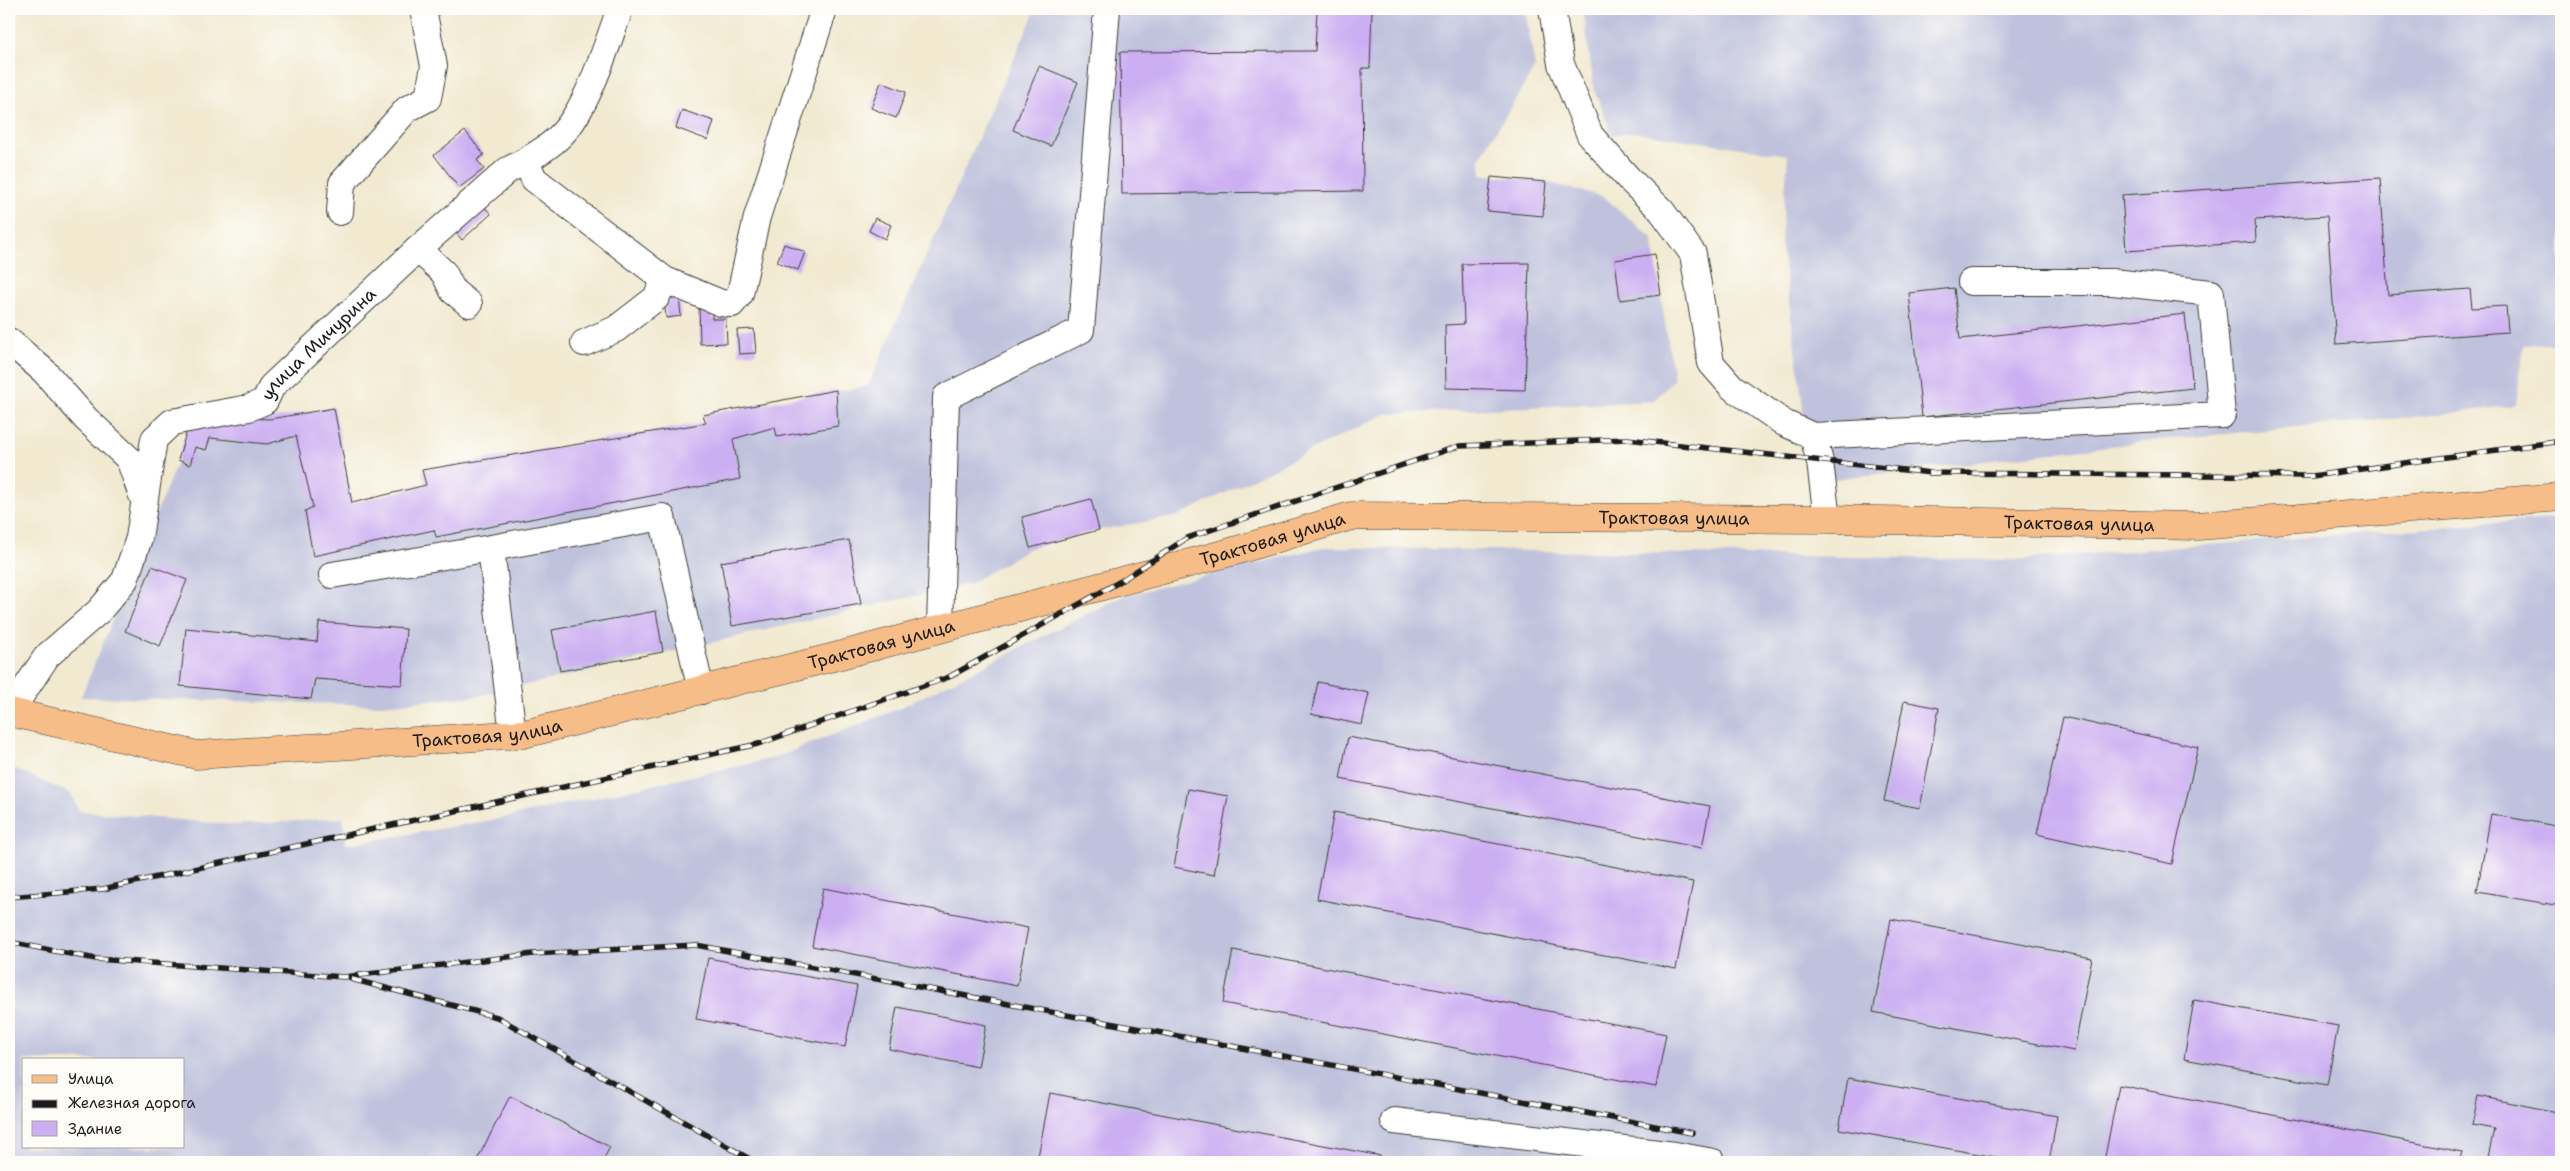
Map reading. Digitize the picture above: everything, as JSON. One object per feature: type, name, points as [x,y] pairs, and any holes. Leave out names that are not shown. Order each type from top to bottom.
[{"type":"main road","name":"Трактовая улица","points":[[9,712],[197,755],[513,735],[701,690],[940,629],[1231,552],[1351,516],[1827,520],[2198,526],[2561,497]]},
{"type":"street","points":[[340,212],[342,183],[407,109],[428,98],[434,66],[423,9]]},
{"type":"street","name":"улица Мичурина","points":[[9,712],[47,656],[99,611],[125,580],[139,538],[143,498],[154,439],[172,422],[249,408],[265,401],[272,386],[418,249],[508,170],[526,161],[563,134],[588,94],[620,9]]},
{"type":"street","points":[[526,161],[534,179],[665,280],[721,303],[732,304],[740,294],[757,217],[824,9]]},
{"type":"street","points":[[940,629],[946,397],[1081,330],[1107,9]]},
{"type":"street","points":[[1552,9],[1561,64],[1590,135],[1629,179],[1661,210],[1693,254],[1711,363],[1732,386],[1784,423],[1813,436],[2222,415],[2211,293],[2113,282],[1970,282]]},
{"type":"street","points":[[418,249],[444,273],[453,291],[469,304]]},
{"type":"street","points":[[584,343],[616,329],[656,298],[665,280]]},
{"type":"street","points":[[9,341],[44,371],[86,419],[129,459],[143,498]]},
{"type":"street","points":[[1813,436],[1820,462],[1827,520]]},
{"type":"street","points":[[332,575],[662,517],[701,690]]},
{"type":"street","points":[[491,548],[513,735]]},
{"type":"street","points":[[1394,1121],[1675,1155],[1712,1162]]},
{"type":"shaded area","points":[[1036,9],[1525,9],[1535,67],[1480,158],[1481,174],[1546,182],[1604,197],[1652,238],[1674,380],[1653,401],[1385,414],[1178,516],[1099,530],[1030,548],[971,583],[479,696],[380,705],[81,697],[178,460],[189,423],[214,417],[270,419],[334,408],[352,503],[426,485],[422,470],[705,423],[703,415],[868,386]]},
{"type":"shaded area","points":[[1583,9],[2561,9],[2561,342],[2524,345],[2516,405],[2445,414],[2169,439],[1810,482],[1802,400],[1781,241],[1788,155],[1633,132],[1612,135],[1594,89]]},
{"type":"shaded area","points":[[2561,518],[2561,1162],[9,1162],[9,766],[71,794],[79,811],[236,825],[343,818],[345,845],[498,819],[774,758],[898,709],[1123,596],[1324,547],[2012,560]]},
{"type":"building","points":[[1317,9],[1372,9],[1370,68],[1362,68],[1363,191],[1122,194],[1120,52],[1315,51]]},
{"type":"building","points":[[1039,66],[1078,82],[1051,146],[1013,130]]},
{"type":"building","points":[[881,82],[906,92],[896,118],[871,108]]},
{"type":"building","points":[[682,110],[714,121],[708,140],[676,128]]},
{"type":"building","points":[[465,131],[484,155],[477,160],[484,169],[459,188],[434,155]]},
{"type":"building","points":[[1491,177],[1546,182],[1543,216],[1487,211]]},
{"type":"building","points":[[2380,178],[2388,295],[2470,289],[2472,308],[2506,306],[2508,332],[2336,344],[2327,216],[2255,220],[2256,242],[2126,251],[2122,195]]},
{"type":"building","points":[[480,202],[491,214],[462,240],[452,228]]},
{"type":"building","points":[[875,218],[891,225],[885,239],[869,231]]},
{"type":"building","points":[[784,244],[805,252],[798,270],[777,262]]},
{"type":"building","points":[[1655,254],[1661,295],[1620,300],[1615,260]]},
{"type":"building","points":[[1529,263],[1525,390],[1446,388],[1445,325],[1464,324],[1462,264]]},
{"type":"building","points":[[1954,288],[1960,339],[2185,314],[2193,388],[1922,417],[1909,293]]},
{"type":"building","points":[[679,297],[681,316],[666,318],[664,299]]},
{"type":"building","points":[[699,304],[712,304],[712,319],[726,319],[727,343],[700,344]]},
{"type":"building","points":[[754,329],[756,353],[739,354],[737,330]]},
{"type":"building","points":[[836,390],[838,426],[777,437],[775,427],[733,439],[740,479],[436,537],[434,530],[313,556],[305,511],[313,507],[296,436],[267,444],[210,438],[206,450],[195,447],[190,465],[178,460],[189,423],[214,417],[270,419],[334,408],[352,503],[426,485],[422,470],[706,423],[703,415]]},
{"type":"building","points":[[1091,499],[1099,530],[1030,548],[1022,517]]},
{"type":"building","points":[[849,540],[861,604],[732,626],[721,562]]},
{"type":"building","points":[[152,566],[187,580],[160,646],[125,631]]},
{"type":"building","points":[[656,611],[663,652],[560,671],[552,630]]},
{"type":"building","points":[[319,622],[406,629],[402,685],[315,679],[311,699],[180,686],[186,628],[317,642]]},
{"type":"building","points":[[1318,682],[1369,693],[1362,725],[1311,714]]},
{"type":"building","points":[[1904,701],[1939,708],[1920,808],[1884,801]]},
{"type":"building","points":[[2063,717],[2198,747],[2172,864],[2037,834]]},
{"type":"building","points":[[1348,737],[1710,806],[1702,848],[1340,779]]},
{"type":"building","points":[[1188,789],[1228,796],[1214,875],[1174,867]]},
{"type":"building","points":[[1334,812],[1693,882],[1676,969],[1317,899]]},
{"type":"building","points":[[2491,814],[2561,827],[2561,906],[2477,892]]},
{"type":"building","points":[[823,888],[1028,928],[1017,986],[812,946]]},
{"type":"building","points":[[1891,919],[2092,958],[2074,1051],[1873,1012]]},
{"type":"building","points":[[1233,950],[1666,1034],[1656,1087],[1223,1003]]},
{"type":"building","points":[[708,958],[857,986],[845,1047],[696,1019]]},
{"type":"building","points":[[2194,1000],[2338,1026],[2327,1085],[2184,1059]]},
{"type":"building","points":[[897,1007],[986,1025],[978,1067],[889,1049]]},
{"type":"building","points":[[1848,1078],[2057,1116],[2049,1162],[2023,1162],[1839,1129]]},
{"type":"building","points":[[2119,1085],[2462,1152],[2459,1162],[2104,1162]]},
{"type":"building","points":[[1050,1093],[1381,1156],[1380,1162],[1037,1162]]},
{"type":"building","points":[[510,1096],[610,1147],[602,1162],[476,1162]]},
{"type":"building","points":[[2478,1096],[2561,1113],[2561,1162],[2487,1162],[2494,1129],[2472,1125]]},
{"type":"railway","points":[[9,897],[103,889],[758,744],[949,677],[1119,582],[1187,538],[1459,446],[1627,439],[1931,473],[2312,476],[2561,441]]},
{"type":"railway","points":[[9,942],[96,959],[344,977],[533,954],[696,945],[1692,1133]]},
{"type":"railway","points":[[351,979],[497,1017],[755,1162]]}]
